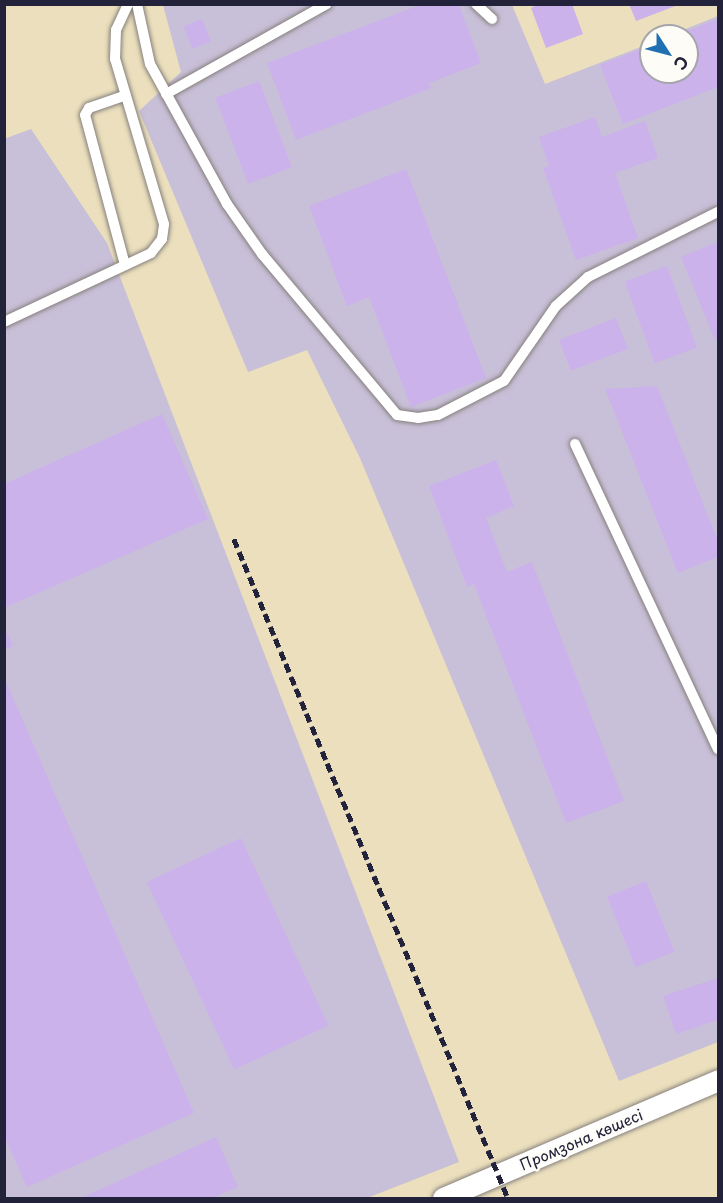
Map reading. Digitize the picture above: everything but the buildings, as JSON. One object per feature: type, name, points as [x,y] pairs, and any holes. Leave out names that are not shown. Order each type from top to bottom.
[{"type":"street","name":"Промзона көшесі","points":[[443,1198],[718,1080]]},
{"type":"lane","points":[[4,322],[151,254],[162,239],[164,224],[126,95],[115,49],[116,30],[128,4]]},
{"type":"lane","points":[[137,4],[150,64],[227,204],[262,254],[397,415],[407,418],[438,415],[504,381],[556,306],[588,277],[718,212]]},
{"type":"lane","points":[[166,94],[327,4]]},
{"type":"lane","points":[[476,4],[492,19]]},
{"type":"lane","points":[[126,95],[89,108],[85,115],[126,265]]},
{"type":"lane","points":[[575,444],[718,748]]},
{"type":"shaded area","points":[[163,5],[512,5],[545,84],[639,48],[639,84],[699,84],[698,24],[718,16],[718,1042],[619,1081],[360,458],[307,350],[248,372],[139,111],[181,72]]},
{"type":"shaded area","points":[[31,129],[107,243],[459,1162],[367,1198],[5,1198],[4,139]]},
{"type":"railway","points":[[234,539],[508,1198]]}]
